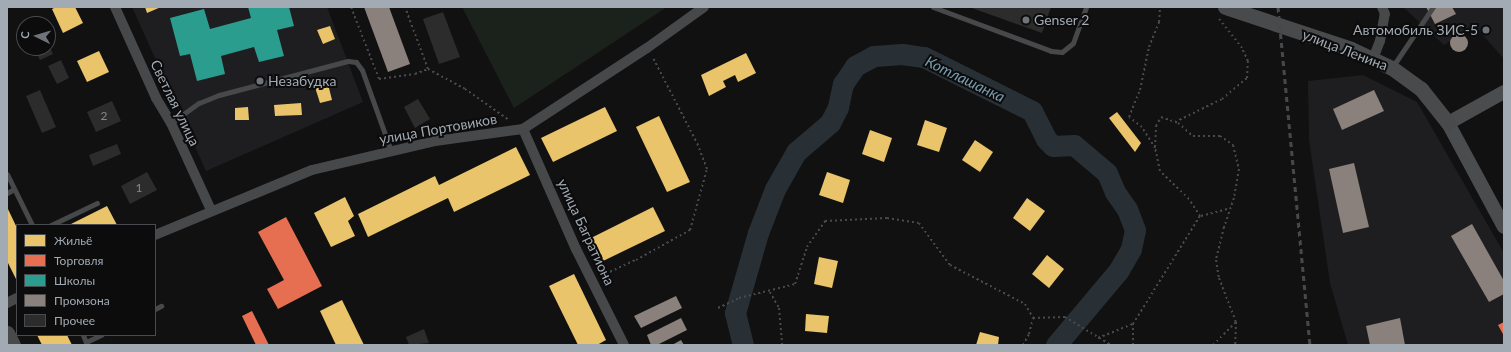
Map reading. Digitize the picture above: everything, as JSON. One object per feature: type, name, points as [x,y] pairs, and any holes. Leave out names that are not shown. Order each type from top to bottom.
[{"type":"main road","name":"улица Ленина","points":[[1220,10],[1351,49],[1392,68],[1421,89],[1448,123],[1504,227]]},
{"type":"main road","points":[[1448,123],[1504,92]]},
{"type":"main road","points":[[7,333],[13,345]]},
{"type":"street","name":"Светлая улица","points":[[115,7],[156,98],[171,123],[211,210]]},
{"type":"street","name":"улица Портовиков","points":[[156,236],[211,210],[312,170],[435,141],[523,129],[647,48],[704,7]]},
{"type":"street","points":[[1373,59],[1380,41],[1384,14],[1382,7]]},
{"type":"street","name":"улица Багратиона","points":[[523,129],[592,280],[624,345]]},
{"type":"street","points":[[7,303],[16,298]]},
{"type":"lane","points":[[933,7],[1051,51],[1062,52],[1073,43],[1086,7]]},
{"type":"lane","points":[[1392,68],[1433,7]]},
{"type":"lane","points":[[171,123],[199,103],[219,94],[348,61],[356,62],[362,70],[391,151]]},
{"type":"lane","points":[[7,174],[32,224]]},
{"type":"lane","points":[[7,193],[14,189]]},
{"type":"lane","points":[[53,224],[98,203]]},
{"type":"lane","points":[[156,308],[161,306]]},
{"type":"lane","points":[[87,344],[99,336]]},
{"type":"path","points":[[351,7],[379,79],[415,74],[428,69]]},
{"type":"path","points":[[405,7],[428,69],[465,89],[523,129]]},
{"type":"path","points":[[1155,148],[1142,127],[1130,117],[1140,90],[1149,47],[1159,22],[1160,7]]},
{"type":"path","points":[[1174,122],[1222,99],[1247,78],[1248,61],[1220,10]]},
{"type":"path","points":[[592,280],[636,260],[690,230],[707,169],[698,146],[647,48]]},
{"type":"path","points":[[1200,216],[1189,200],[1160,171],[1155,148],[1156,126],[1161,117],[1174,122],[1193,136],[1220,136],[1233,145],[1239,169],[1231,208],[1216,260],[1219,278],[1236,322],[1235,345]]},
{"type":"path","points":[[1133,345],[1133,324],[1200,216],[1231,208]]},
{"type":"path","points":[[718,308],[739,298],[770,292],[795,284],[807,247],[825,221],[887,218],[919,223],[950,265],[1026,304],[1033,318],[1029,334],[1022,345]]},
{"type":"path","points":[[770,292],[779,308],[782,345]]},
{"type":"path","points":[[1033,318],[1065,317],[1111,345]]},
{"type":"path","points":[[1213,345],[1236,322]]},
{"type":"path","points":[[1098,338],[1133,324]]},
{"type":"shaded area","name":"Незабудка","points":[[132,7],[327,7],[363,102],[206,171]]},
{"type":"shaded area","points":[[462,7],[667,7],[514,108]]},
{"type":"shaded area","points":[[1403,7],[1504,7],[1504,59],[1475,26],[1444,45]]},
{"type":"shaded area","points":[[1363,75],[1417,102],[1504,253],[1504,345],[1348,345],[1330,283],[1309,140],[1308,81]]},
{"type":"building: Жильё","points":[[56,7],[75,7],[83,23],[63,33],[52,9]]},
{"type":"building: Жильё","points":[[145,7],[161,7],[147,13]]},
{"type":"building: Жильё","points":[[330,26],[335,39],[323,44],[317,30]]},
{"type":"building: Жильё","points":[[99,51],[109,72],[87,82],[77,61]]},
{"type":"building: Жильё","points":[[746,53],[756,73],[738,82],[735,75],[723,81],[726,87],[709,96],[701,75]]},
{"type":"building: Жильё","points":[[327,80],[332,100],[320,103],[314,84]]},
{"type":"building: Жильё","points":[[301,103],[302,115],[275,116],[274,105]]},
{"type":"building: Жильё","points":[[248,107],[249,120],[235,120],[235,108]]},
{"type":"building: Жильё","points":[[605,107],[617,131],[553,162],[541,138]]},
{"type":"building: Жильё","points":[[1117,112],[1141,143],[1135,152],[1109,118]]},
{"type":"building: Жильё","points":[[659,116],[690,182],[667,192],[636,127]]},
{"type":"building: Жильё","points":[[925,120],[947,128],[939,152],[917,145]]},
{"type":"building: Жильё","points":[[870,130],[892,138],[884,162],[862,154]]},
{"type":"building: Жильё","points":[[975,140],[993,152],[980,172],[962,160]]},
{"type":"building: Жильё","points":[[516,147],[530,175],[454,212],[448,198],[368,237],[358,214],[435,176],[439,185]]},
{"type":"building: Жильё","points":[[827,172],[850,180],[843,203],[819,195]]},
{"type":"building: Жильё","points":[[345,197],[354,216],[348,221],[355,236],[331,247],[314,213]]},
{"type":"building: Жильё","points":[[1027,198],[1045,211],[1030,231],[1013,218]]},
{"type":"building: Жильё","points":[[107,206],[116,224],[71,224]]},
{"type":"building: Жильё","points":[[7,207],[16,226],[16,279],[7,261]]},
{"type":"building: Жильё","points":[[653,207],[665,231],[601,262],[589,239]]},
{"type":"building: Жильё","points":[[1047,255],[1064,269],[1049,288],[1032,274]]},
{"type":"building: Жильё","points":[[819,257],[838,261],[832,288],[814,284]]},
{"type":"building: Жильё","points":[[574,274],[606,340],[597,345],[578,345],[549,286]]},
{"type":"building: Жильё","points":[[342,300],[364,345],[336,345],[320,311]]},
{"type":"building: Жильё","points":[[806,314],[829,316],[827,333],[805,331]]},
{"type":"building: Жильё","points":[[980,332],[999,337],[998,345],[976,345]]},
{"type":"building: Жильё","points":[[38,336],[68,336],[72,345],[42,345]]},
{"type":"building: Торговля","points":[[286,217],[322,286],[278,309],[267,289],[284,280],[258,232]]},
{"type":"building: Торговля","points":[[252,311],[269,345],[256,345],[242,316]]},
{"type":"building: Торговля","points":[[1504,322],[1504,336],[1498,325]]},
{"type":"building: Школы","points":[[248,7],[289,7],[294,26],[277,30],[284,56],[259,62],[254,47],[221,56],[225,74],[197,81],[190,54],[180,56],[170,18],[204,9],[210,29],[251,18]]},
{"type":"building: Промзона","points":[[364,7],[389,7],[410,64],[388,72]]},
{"type":"building: Промзона","points":[[1426,7],[1452,7],[1456,14],[1435,24]]},
{"type":"building: Промзона","points":[[1459,34],[1465,37],[1468,43],[1465,49],[1459,52],[1453,49],[1450,43],[1453,37]]},
{"type":"building: Промзона","points":[[1374,90],[1384,111],[1342,130],[1333,109]]},
{"type":"building: Промзона","points":[[1354,163],[1369,227],[1343,233],[1329,169]]},
{"type":"building: Промзона","points":[[1472,224],[1504,281],[1504,294],[1489,302],[1451,236]]},
{"type":"building: Промзона","points":[[676,296],[682,308],[641,328],[634,316]]},
{"type":"building: Промзона","points":[[681,318],[687,330],[657,345],[651,345],[647,335]]},
{"type":"building: Промзона","points":[[1400,318],[1405,345],[1370,345],[1366,326]]},
{"type":"building: Промзона","points":[[681,340],[684,345],[672,345]]},
{"type":"building: Прочее","name":"Genser 2","points":[[969,7],[1051,7],[1042,33]]},
{"type":"building: Прочее","points":[[443,12],[460,57],[439,64],[423,19]]},
{"type":"building: Прочее","points":[[38,56],[49,56],[40,60]]},
{"type":"building: Прочее","points":[[61,60],[69,78],[57,84],[48,66]]},
{"type":"building: Прочее","points":[[40,90],[56,127],[42,133],[26,96]]},
{"type":"building: Прочее","points":[[418,99],[430,119],[415,128],[404,107]]},
{"type":"building: Прочее","points":[[112,101],[121,121],[96,132],[87,112]]},
{"type":"building: Прочее","points":[[117,144],[121,154],[93,166],[89,155]]},
{"type":"building: Прочее","points":[[147,172],[157,190],[130,204],[121,186]]},
{"type":"building: Прочее","points":[[424,329],[429,343],[409,345],[406,337]]},
{"type":"waterway","name":"Котлашанка","points":[[743,345],[735,313],[758,233],[775,189],[796,152],[830,123],[838,107],[843,84],[855,66],[874,56],[902,54],[924,57],[1032,111],[1046,139],[1053,146],[1074,145],[1107,173],[1115,192],[1127,209],[1135,230],[1131,249],[1119,270],[1056,345]]},
{"type":"railway","points":[[1278,7],[1310,345]]},
{"type":"place","name":"Genser 2","points":[[1026,20]]},
{"type":"place","name":"Автомобиль ЗИС-5","points":[[1486,30]]},
{"type":"place","name":"Незабудка","points":[[260,81]]}]
